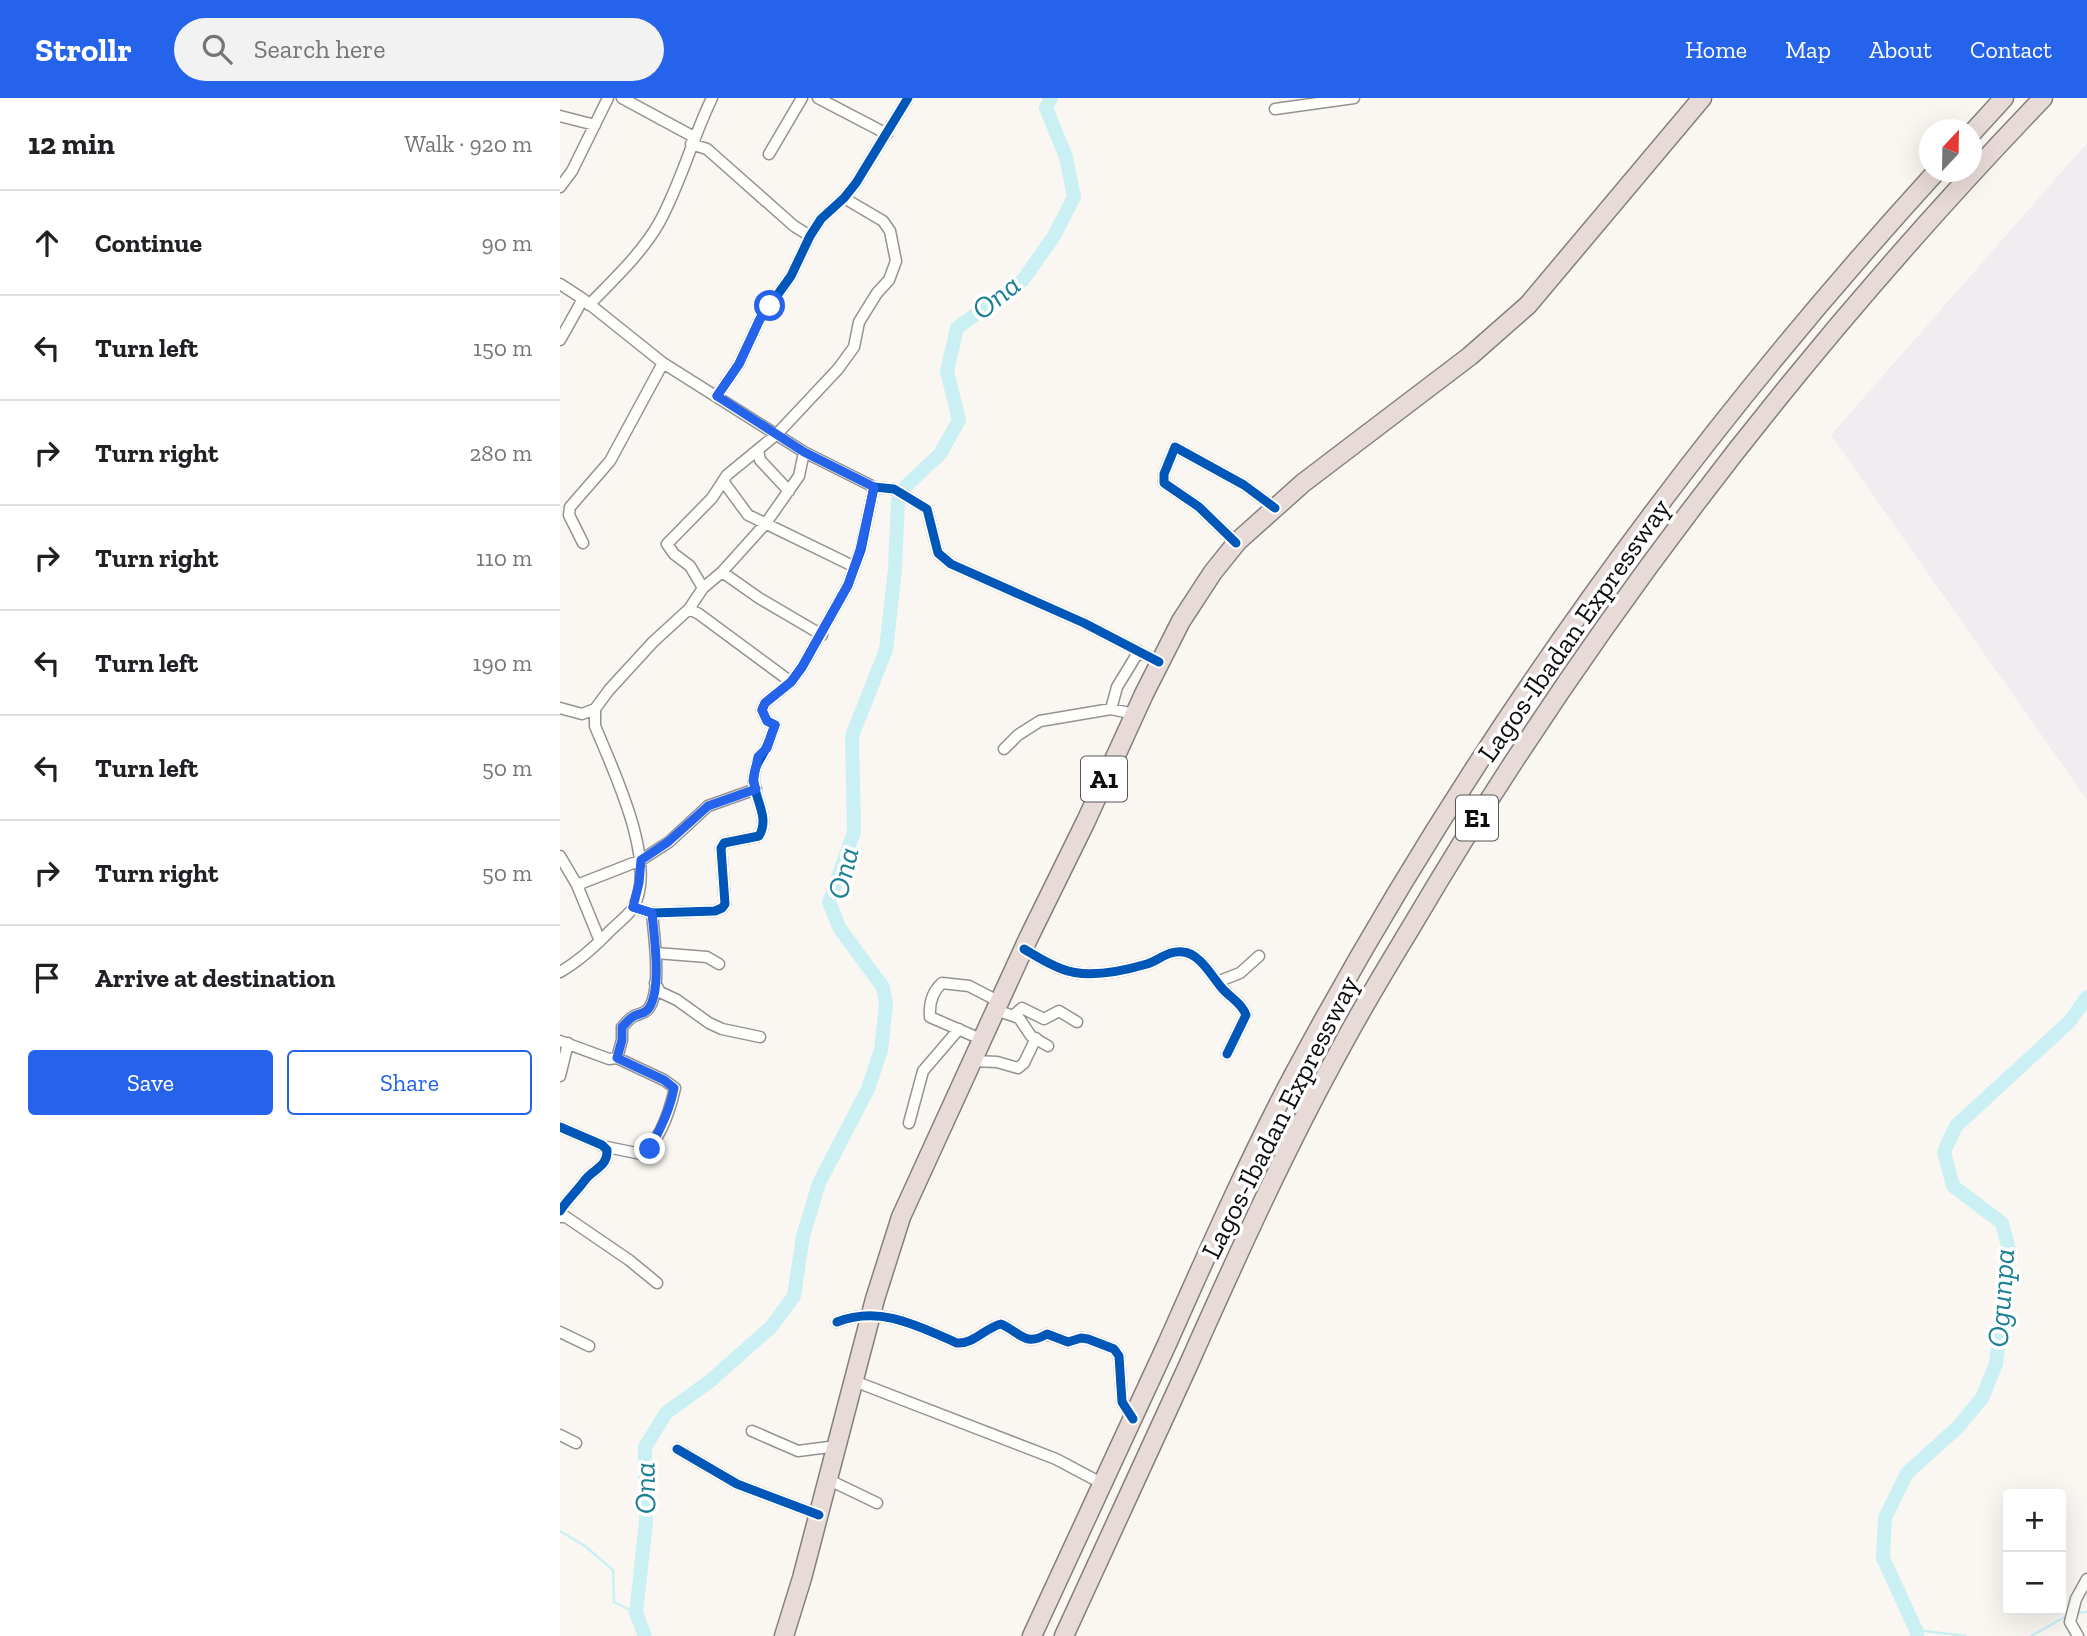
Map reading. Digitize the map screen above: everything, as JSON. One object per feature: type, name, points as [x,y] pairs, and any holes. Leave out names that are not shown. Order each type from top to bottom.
[{"type":"highway","name":"A1","points":[[784,1636],[819,1515],[871,1315],[901,1217],[982,1040],[1003,1009],[1024,949],[1134,714],[1159,662],[1199,592],[1236,543],[1303,483],[1460,364],[1513,320],[1554,276],[1702,98]]},
{"type":"highway","points":[[1982,121],[2004,98]]},
{"type":"highway","name":"Lagos-Ibadan Expressway","points":[[1064,1636],[1299,1125],[1345,1040],[1493,792],[1600,631],[1753,428],[1917,234],[2043,98]]},
{"type":"highway","name":"Lagos-Ibadan Expressway","points":[[1032,1636],[1292,1078],[1397,895],[1518,701],[1612,566],[1762,371],[1862,253],[1927,182]]},
{"type":"street","points":[[560,187],[572,172],[608,98]]},
{"type":"street","points":[[622,98],[707,149],[810,236]]},
{"type":"street","points":[[560,340],[586,302],[641,248],[658,225],[712,98]]},
{"type":"street","points":[[769,154],[802,98]]},
{"type":"street","points":[[818,98],[887,134]]},
{"type":"street","points":[[717,396],[739,364],[760,319],[791,276],[810,236],[821,219],[844,198],[908,98]]},
{"type":"street","points":[[1275,109],[1354,98]]},
{"type":"street","points":[[560,116],[595,125]]},
{"type":"street","points":[[703,587],[690,566],[669,549],[667,544],[712,498],[723,481],[777,434],[821,389],[855,347],[859,322],[877,293],[889,280],[897,261],[890,231],[883,221],[844,198]]},
{"type":"street","points":[[560,284],[663,363],[804,452],[874,487],[894,489],[927,509],[937,553],[951,564],[1084,623],[1159,662]]},
{"type":"street","points":[[583,543],[569,515],[570,507],[610,461],[663,363]]},
{"type":"street","points":[[1236,543],[1199,507],[1164,483],[1164,474],[1175,447],[1244,485],[1275,508]]},
{"type":"street","points":[[758,450],[760,460],[789,491]]},
{"type":"street","points":[[560,708],[582,714],[595,709],[635,661],[689,609],[703,587],[722,572],[766,523],[799,476],[804,452]]},
{"type":"street","points":[[723,481],[748,514],[853,566]]},
{"type":"street","points":[[633,907],[652,913],[715,911],[725,904],[721,848],[724,843],[759,836],[762,832],[761,807],[753,781],[758,757],[767,748],[775,725],[767,721],[762,710],[765,703],[791,682],[822,635],[835,605],[848,585],[860,550],[874,487]]},
{"type":"street","points":[[722,572],[759,598],[822,635]]},
{"type":"street","points":[[689,609],[791,682]]},
{"type":"street","points":[[1111,709],[1117,687],[1139,651]]},
{"type":"street","points":[[560,972],[600,941],[633,907],[639,883],[641,860],[638,840],[596,726],[595,709]]},
{"type":"street","points":[[1004,749],[1018,734],[1040,721],[1111,709],[1134,714]]},
{"type":"street","points":[[577,886],[641,860],[668,842],[708,806],[756,789]]},
{"type":"street","points":[[560,856],[577,886],[600,941]]},
{"type":"street","points":[[617,1058],[622,1027],[632,1016],[646,1012],[650,1006],[655,983],[656,953],[652,913]]},
{"type":"street","points":[[1024,949],[1064,971],[1087,973],[1115,971],[1148,963],[1171,953],[1184,951],[1195,956],[1244,1008],[1246,1015],[1227,1054]]},
{"type":"street","points":[[656,953],[707,957],[719,964]]},
{"type":"street","points":[[1217,982],[1240,973],[1258,956]]},
{"type":"street","points":[[655,983],[660,992],[677,1000],[709,1023],[722,1029],[760,1037]]},
{"type":"street","points":[[982,1040],[930,1017],[934,990],[942,983],[970,986],[1019,1018],[1036,1038],[1048,1046]]},
{"type":"street","points":[[1003,1009],[1022,1008],[1044,1019],[1059,1011],[1077,1022]]},
{"type":"street","points":[[909,1123],[923,1071],[959,1029]]},
{"type":"street","points":[[973,1061],[997,1062],[1018,1068],[1024,1063],[1036,1038]]},
{"type":"street","points":[[560,1076],[564,1042],[609,1059],[617,1058],[664,1080],[674,1088],[662,1127],[650,1149],[641,1154],[602,1146],[560,1127]]},
{"type":"street","points":[[560,1211],[586,1179],[603,1165],[608,1156],[607,1150],[602,1146]]},
{"type":"street","points":[[560,1217],[566,1217],[577,1224],[657,1283]]},
{"type":"street","points":[[837,1322],[850,1317],[871,1315],[900,1319],[957,1343],[965,1343],[1000,1324],[1027,1340],[1036,1340],[1047,1334],[1068,1342],[1081,1338],[1114,1349],[1119,1356],[1122,1402],[1133,1419]]},
{"type":"street","points":[[560,1332],[589,1346]]},
{"type":"street","points":[[854,1381],[1056,1459],[1102,1484]]},
{"type":"street","points":[[752,1431],[798,1451],[837,1446]]},
{"type":"street","points":[[560,1435],[576,1443]]},
{"type":"street","points":[[677,1449],[737,1484],[819,1515]]},
{"type":"street","points":[[827,1479],[877,1503]]},
{"type":"street","points":[[2078,1636],[2070,1622],[2076,1599],[2087,1579]]},
{"type":"shaded area","points":[[2087,143],[2087,800],[1831,435]]},
{"type":"waterway","name":"Ona","points":[[645,1636],[636,1613],[646,1522],[645,1447],[666,1413],[710,1381],[771,1327],[794,1296],[803,1236],[819,1183],[868,1089],[881,1050],[886,1005],[883,987],[840,929],[829,902],[854,832],[852,736],[886,650],[895,569],[898,501],[907,485],[940,454],[959,420],[947,371],[957,328],[1023,280],[1054,236],[1074,197],[1066,157],[1046,108],[1051,98]]},
{"type":"waterway","name":"Ogunpa","points":[[1917,1636],[1883,1558],[1885,1518],[1907,1473],[1958,1427],[1982,1398],[1996,1364],[2010,1253],[2002,1223],[1953,1186],[1944,1152],[1956,1126],[2069,1022],[2087,997]]},
{"type":"waterway","points":[[560,1531],[585,1546],[613,1570],[614,1602],[636,1613]]},
{"type":"waterway","points":[[2076,1613],[2087,1612]]},
{"type":"waterway","points":[[2031,1636],[2070,1614]]},
{"type":"waterway","points":[[1916,1630],[1966,1636]]},
{"type":"cycle path","points":[[717,396],[739,364],[760,319],[791,276],[810,236],[821,219],[856,183],[908,98]]},
{"type":"cycle path","points":[[1236,543],[1199,507],[1164,483],[1164,474],[1175,447],[1244,485],[1275,508]]},
{"type":"cycle path","points":[[633,907],[652,913],[715,911],[725,904],[721,848],[724,843],[759,836],[762,829],[763,816],[754,777],[775,725],[767,721],[762,710],[765,703],[791,682],[802,667],[848,585],[861,550],[874,487],[894,489],[927,509],[938,553],[951,564],[1084,623],[1159,662]]},
{"type":"cycle path","points":[[1024,949],[1057,967],[1093,974],[1147,964],[1173,952],[1189,953],[1204,965],[1246,1015],[1227,1054]]},
{"type":"cycle path","points":[[560,1127],[602,1145],[607,1150],[603,1164],[588,1176],[560,1211]]},
{"type":"cycle path","points":[[837,1322],[853,1317],[884,1317],[913,1324],[957,1343],[969,1341],[1001,1324],[1028,1339],[1047,1334],[1068,1342],[1088,1339],[1114,1349],[1119,1356],[1122,1402],[1133,1419]]},
{"type":"cycle path","points":[[677,1449],[737,1484],[819,1515]]},
{"type":"route","points":[[650,1149],[662,1127],[674,1088],[646,1070],[617,1058],[622,1027],[632,1016],[646,1012],[655,983],[656,953],[652,913],[633,907],[641,860],[668,842],[708,806],[756,789],[753,781],[758,757],[765,752],[775,725],[767,721],[762,710],[765,703],[791,682],[827,627],[835,605],[848,585],[860,550],[874,487],[804,452],[717,396],[739,364],[760,319],[770,306]]}]
